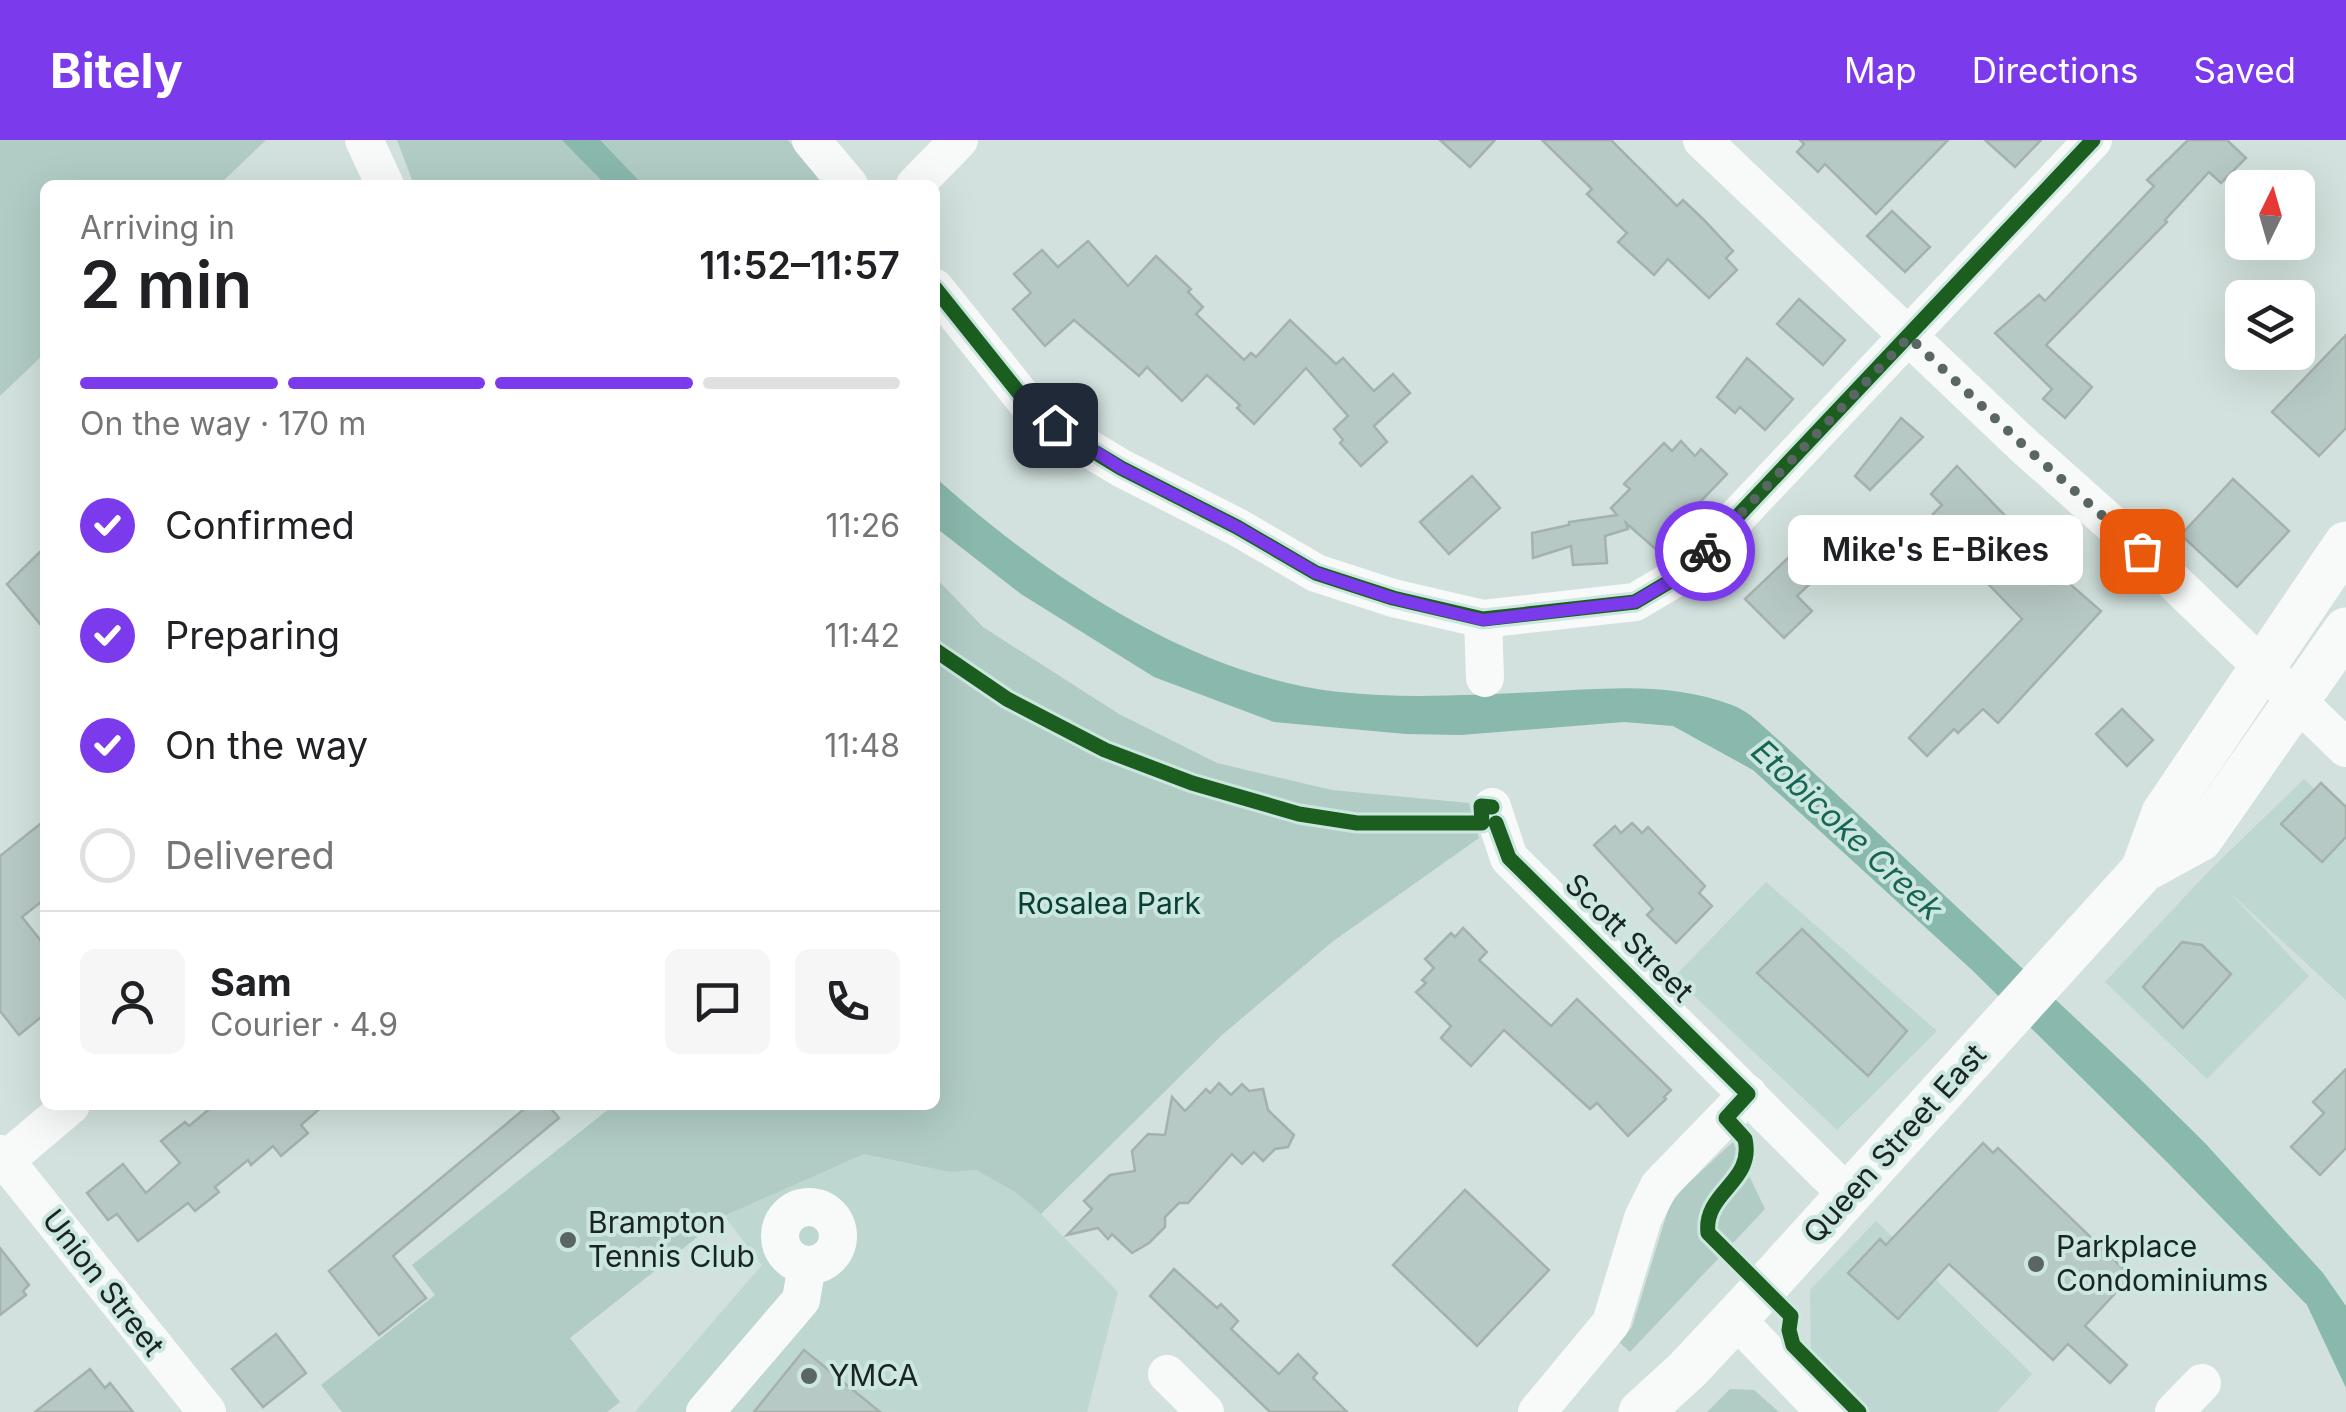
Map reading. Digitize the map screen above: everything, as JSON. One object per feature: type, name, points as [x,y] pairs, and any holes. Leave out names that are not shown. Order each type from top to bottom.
[{"type":"main road","name":"Queen Street East","points":[[2144,870],[2164,813],[2346,544]]},
{"type":"main road","name":"Queen Street East","points":[[1641,1412],[1686,1370],[1850,1196],[2144,870],[2200,839],[2346,630]]},
{"type":"street","points":[[364,140],[383,180]]},
{"type":"street","points":[[811,140],[845,180]]},
{"type":"street","points":[[921,180],[959,140]]},
{"type":"street","points":[[1702,140],[2346,748]]},
{"type":"street","points":[[940,294],[1032,408],[1107,460],[1316,573],[1392,598],[1483,620],[1635,602],[1684,573],[2093,140]]},
{"type":"street","points":[[1483,620],[1485,678]]},
{"type":"street","name":"Scott Street","points":[[1492,807],[1509,858],[1850,1196]]},
{"type":"street","points":[[1537,1412],[1612,1324],[1643,1218],[1659,1186],[1748,1094]]},
{"type":"street","points":[[2,1160],[65,1110]]},
{"type":"street","name":"Union Street","points":[[2,1160],[207,1412]]},
{"type":"street","points":[[705,1412],[801,1300],[807,1265]]},
{"type":"street","points":[[1734,1318],[1825,1412]]},
{"type":"street","points":[[1166,1374],[1205,1412]]},
{"type":"street","points":[[2174,1412],[2202,1383]]},
{"type":"shaded area","points":[[2304,779],[2346,818],[2346,1000],[2227,890],[2309,976],[2207,1079],[2105,982],[2208,872]]},
{"type":"shaded area","points":[[1766,882],[1937,1031],[1837,1130],[1674,977]]},
{"type":"shaded area","points":[[864,1154],[950,1172],[976,1170],[1015,1192],[1041,1214],[1118,1292],[1087,1412],[635,1412],[762,1265],[724,1216]]},
{"type":"shaded area","points":[[1876,1221],[2032,1374],[1997,1412],[1867,1412],[1811,1353],[1810,1290]]},
{"type":"green space","points":[[0,140],[266,140],[224,180],[40,180],[40,358],[0,396]]},
{"type":"green space","points":[[397,140],[788,140],[819,180],[412,180]]},
{"type":"green space","name":"Rosalea Park","points":[[940,582],[983,627],[1119,714],[1217,763],[1332,790],[1469,803],[1479,838],[1332,942],[1222,1035],[1041,1214],[1015,1192],[976,1170],[950,1172],[864,1154],[724,1216],[570,1338],[620,1402],[607,1412],[342,1412],[321,1385],[435,1295],[412,1265],[608,1110],[940,1110]]},
{"type":"green space","points":[[1733,1142],[1765,1209],[1630,1352],[1619,1342],[1632,1327],[1669,1207],[1683,1188]]},
{"type":"green space","points":[[1730,1389],[1754,1390],[1779,1412],[1707,1412]]},
{"type":"water","points":[[562,140],[600,140],[638,180],[601,180]]},
{"type":"water","name":"Etobicoke Creek","points":[[940,481],[1023,549],[1122,615],[1175,643],[1284,682],[1339,692],[1413,696],[1611,688],[1660,690],[1708,697],[1745,712],[2137,1076],[2205,1143],[2323,1273],[2346,1306],[2346,1388],[2307,1305],[1972,970],[1753,770],[1673,726],[1624,722],[1461,735],[1274,722],[1154,677],[1021,594],[940,531]]},
{"type":"building","points":[[1440,140],[1495,140],[1470,167]]},
{"type":"building","points":[[1542,140],[1611,140],[1677,206],[1683,200],[1704,220],[1733,251],[1726,258],[1737,270],[1709,298],[1668,259],[1654,275],[1618,242],[1627,233],[1587,194],[1592,189]]},
{"type":"building","points":[[1800,140],[1948,140],[1876,214],[1825,164],[1818,172],[1797,152],[1804,144]]},
{"type":"building","points":[[1985,140],[2041,140],[2015,167]]},
{"type":"building","points":[[2188,140],[2227,140],[2246,158],[2234,170],[2225,170],[2221,183],[2209,172],[2167,222],[2046,345],[2092,387],[2065,418],[2043,399],[2052,389],[1995,333],[2039,295],[2045,301],[2154,186],[2147,180]]},
{"type":"building","points":[[1892,211],[1930,247],[1905,272],[1867,236]]},
{"type":"building","points":[[1088,241],[1128,286],[1156,256],[1191,289],[1188,292],[1203,307],[1196,314],[1244,360],[1251,353],[1256,357],[1290,320],[1336,364],[1343,358],[1374,391],[1393,374],[1410,393],[1374,426],[1387,442],[1361,466],[1340,443],[1343,440],[1334,429],[1348,416],[1306,368],[1254,424],[1237,408],[1240,405],[1207,375],[1182,401],[1147,367],[1139,376],[1074,320],[1045,346],[1013,309],[1031,293],[1014,274],[1042,250],[1058,267]]},
{"type":"building","points":[[1799,299],[1845,340],[1823,365],[1777,324]]},
{"type":"building","points":[[2346,335],[2346,428],[2319,456],[2272,412]]},
{"type":"building","points":[[1747,358],[1793,399],[1765,430],[1740,407],[1735,413],[1717,397]]},
{"type":"building","points":[[1901,418],[1923,437],[1870,490],[1855,476]]},
{"type":"building","points":[[1681,441],[1695,456],[1701,449],[1727,474],[1674,529],[1678,532],[1659,552],[1626,523],[1628,529],[1605,536],[1607,563],[1573,565],[1571,546],[1533,558],[1532,533],[1569,522],[1617,515],[1611,508],[1630,489],[1624,484],[1664,443],[1672,451]]},
{"type":"building","points":[[1957,466],[2021,532],[2016,537],[2101,611],[1998,723],[1983,709],[1958,733],[1954,729],[1927,756],[1909,738],[2022,619],[1966,561],[1973,553],[1933,514],[1942,505],[1931,494]]},
{"type":"building","points":[[1472,476],[1500,508],[1449,554],[1420,522]]},
{"type":"building","points":[[2233,479],[2289,531],[2237,587],[2181,535]]},
{"type":"building","points":[[1830,518],[1854,542],[1797,596],[1812,611],[1784,638],[1745,599]]},
{"type":"building","points":[[40,552],[40,624],[7,584]]},
{"type":"building","points":[[2122,709],[2153,740],[2127,766],[2096,734]]},
{"type":"building","points":[[2321,783],[2346,807],[2346,837],[2322,862],[2281,824]]},
{"type":"building","points":[[1632,823],[1642,833],[1648,827],[1705,886],[1699,893],[1712,906],[1676,943],[1647,915],[1653,909],[1594,845],[1615,826],[1621,833]]},
{"type":"building","points":[[40,824],[40,903],[22,917],[40,940],[40,1018],[19,1035],[0,1011],[0,856]]},
{"type":"building","points":[[1463,928],[1487,952],[1479,960],[1551,1026],[1577,999],[1671,1090],[1628,1136],[1597,1103],[1590,1109],[1504,1030],[1471,1066],[1441,1038],[1451,1026],[1416,992],[1434,968],[1425,959],[1451,933],[1455,937]]},
{"type":"building","points":[[1802,929],[1907,1031],[1868,1076],[1757,973]]},
{"type":"building","points":[[2182,942],[2202,945],[2231,974],[2183,1028],[2143,987]]},
{"type":"building","points":[[2346,1069],[2346,1148],[2320,1175],[2291,1147],[2324,1113],[2313,1102]]},
{"type":"building","points":[[1219,1083],[1231,1095],[1242,1084],[1249,1091],[1263,1089],[1268,1110],[1294,1135],[1288,1147],[1275,1149],[1263,1161],[1254,1152],[1242,1164],[1232,1154],[1188,1203],[1179,1203],[1165,1217],[1165,1227],[1149,1243],[1132,1253],[1112,1234],[1108,1239],[1098,1228],[1067,1235],[1092,1209],[1084,1201],[1110,1175],[1135,1171],[1132,1151],[1148,1134],[1165,1135],[1172,1097],[1185,1111],[1206,1089],[1210,1093]]},
{"type":"building","points":[[208,1110],[318,1110],[301,1125],[308,1133],[281,1156],[273,1146],[251,1165],[248,1160],[215,1187],[219,1192],[195,1211],[188,1203],[138,1241],[117,1214],[108,1220],[87,1193],[123,1164],[146,1193],[180,1163],[161,1141],[185,1122],[189,1126]]},
{"type":"building","points":[[523,1110],[552,1110],[559,1118],[393,1256],[426,1298],[379,1335],[329,1271]]},
{"type":"building","name":"Parkplace Condominiums","points":[[1983,1143],[1993,1153],[1998,1148],[2131,1276],[2085,1326],[2127,1365],[2110,1383],[2068,1344],[2053,1360],[1949,1264],[1898,1319],[1848,1273],[1880,1239],[1886,1245]]},
{"type":"building","points":[[1465,1190],[1549,1270],[1477,1346],[1393,1265]]},
{"type":"building","points":[[0,1248],[29,1285],[23,1291],[26,1295],[0,1315]]},
{"type":"building","points":[[1174,1269],[1217,1308],[1221,1304],[1238,1321],[1231,1329],[1279,1374],[1298,1354],[1317,1373],[1313,1378],[1347,1412],[1270,1412],[1150,1296]]},
{"type":"building","points":[[276,1334],[306,1373],[263,1407],[232,1369]]},
{"type":"building","name":"YMCA","points":[[804,1350],[880,1412],[754,1412]]},
{"type":"building","points":[[90,1369],[105,1388],[110,1383],[133,1412],[35,1412]]},
{"type":"cycle path","points":[[940,294],[1031,408],[1121,468],[1237,527],[1316,573],[1393,598],[1483,619],[1635,602],[1684,573],[2093,140]]},
{"type":"cycle path","points":[[940,653],[1007,699],[1105,750],[1192,783],[1299,814],[1357,823],[1482,823],[1481,806],[1492,807]]},
{"type":"cycle path","points":[[1496,823],[1509,858],[1748,1094],[1726,1118],[1745,1139],[1743,1166],[1713,1207],[1708,1233],[1791,1316],[1793,1345],[1859,1412]]},
{"type":"way so far","points":[[1705,551],[1909,337],[2142,551]]},
{"type":"place","name":"Mike's E-Bikes","points":[[2142,551]]},
{"type":"place","name":"Brampton Tennis Club","points":[[568,1240]]},
{"type":"place","name":"Parkplace Condominiums","points":[[2036,1264]]},
{"type":"place","name":"YMCA","points":[[809,1376]]},
{"type":"route","points":[[1055,425],[1121,468],[1237,527],[1316,573],[1392,598],[1483,620],[1635,602],[1684,573],[1705,551]]}]
